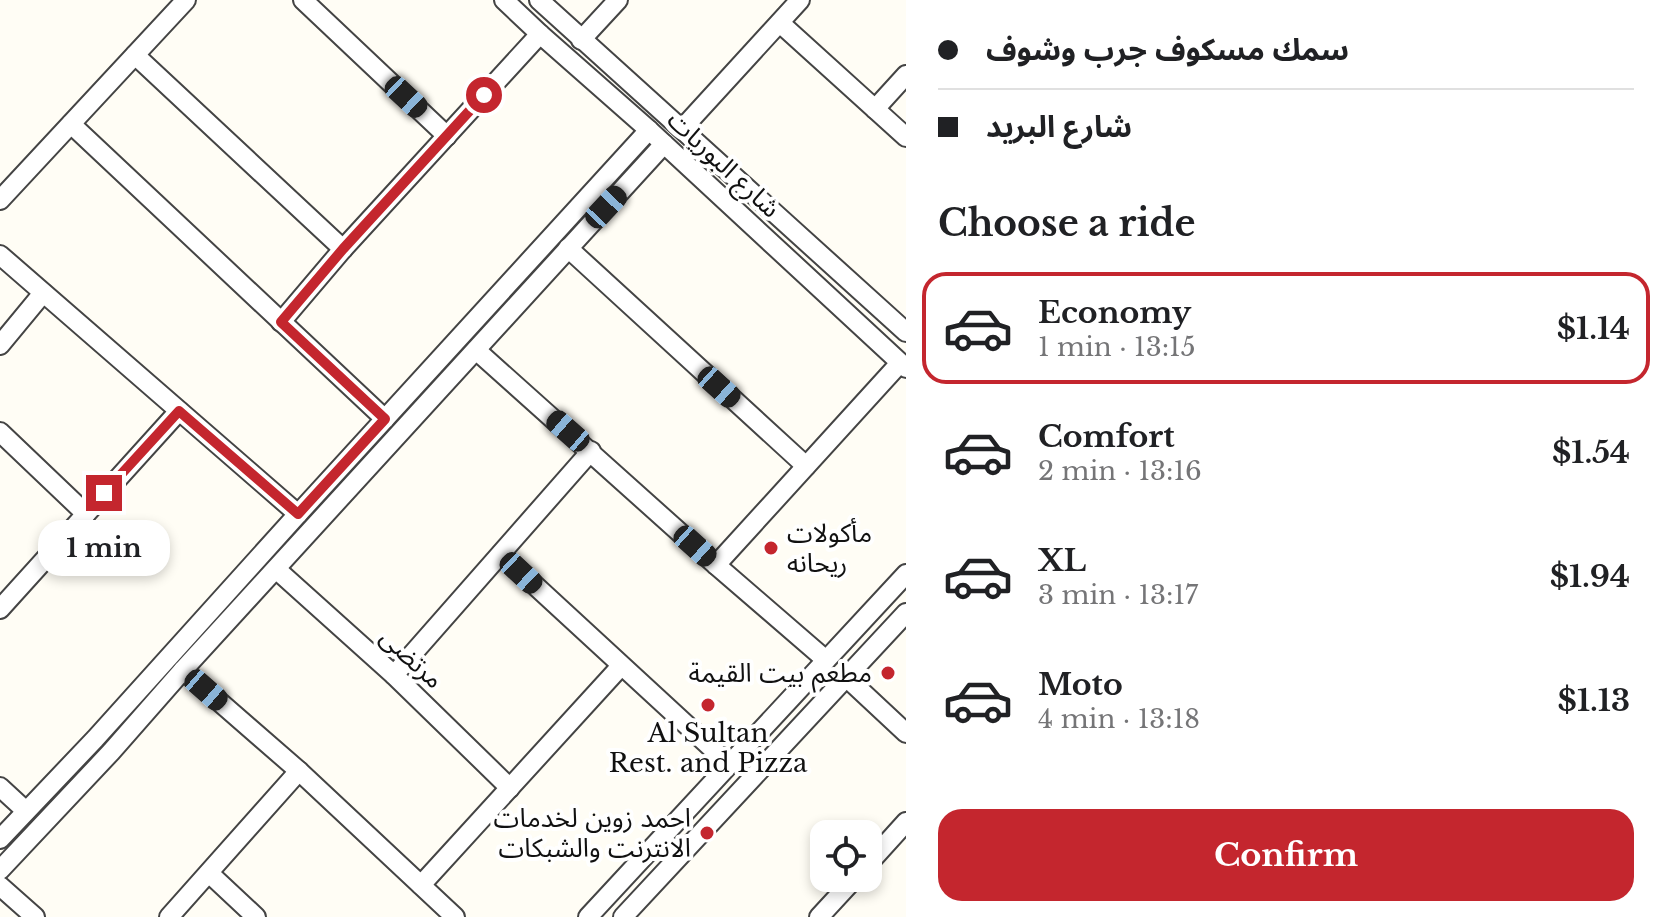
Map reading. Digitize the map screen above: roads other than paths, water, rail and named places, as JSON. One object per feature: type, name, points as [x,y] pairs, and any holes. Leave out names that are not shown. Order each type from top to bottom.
[{"type":"street","points":[[0,200],[186,0]]},
{"type":"street","points":[[303,0],[447,136]]},
{"type":"street","name":"شارع البوريات","points":[[504,0],[903,366]]},
{"type":"street","name":"شارع البوريات","points":[[539,0],[906,332]]},
{"type":"street","points":[[581,40],[618,0]]},
{"type":"street","points":[[682,129],[800,0]]},
{"type":"street","points":[[780,23],[906,137]]},
{"type":"street","points":[[281,322],[343,249],[540,34]]},
{"type":"street","points":[[135,55],[343,249]]},
{"type":"street","points":[[875,109],[906,75]]},
{"type":"street","points":[[71,124],[385,419]]},
{"type":"street","points":[[0,839],[95,739],[649,130]]},
{"type":"street","points":[[0,870],[664,144]]},
{"type":"street","points":[[781,252],[792,245],[796,232]]},
{"type":"street","points":[[568,248],[806,466]]},
{"type":"street","points":[[0,255],[298,514]]},
{"type":"street","points":[[824,292],[829,279],[841,273]]},
{"type":"street","points":[[0,345],[43,293]]},
{"type":"street","points":[[476,350],[826,660]]},
{"type":"street","points":[[716,565],[903,366]]},
{"type":"street","points":[[0,609],[179,411]]},
{"type":"street","points":[[0,432],[86,514]]},
{"type":"street","points":[[394,675],[591,451]]},
{"type":"street","points":[[501,554],[729,764]]},
{"type":"street","name":"مرتضى","points":[[276,569],[394,675],[510,788]]},
{"type":"street","points":[[588,917],[906,574]]},
{"type":"street","points":[[623,917],[906,613]]},
{"type":"street","points":[[421,885],[621,666]]},
{"type":"street","points":[[183,670],[299,771],[455,917]]},
{"type":"street","points":[[846,677],[906,733]]},
{"type":"street","points":[[129,700],[137,711],[145,714]]},
{"type":"street","points":[[95,739],[107,745],[111,752]]},
{"type":"street","points":[[169,917],[299,771]]},
{"type":"street","points":[[0,787],[26,811]]},
{"type":"street","points":[[882,849],[906,822]]},
{"type":"street","points":[[210,874],[256,917]]},
{"type":"street","points":[[0,886],[35,917]]},
{"type":"street","points":[[819,917],[842,892]]},
{"type":"place","name":"مأكولات ريحانه","points":[[771,548]]},
{"type":"place","name":"مطعم بيت القيمة","points":[[888,673]]},
{"type":"place","name":"Al Sultan Rest. and Pizza","points":[[708,705]]},
{"type":"place","name":"احمد زوين لخدمات الانترنت والشبكات","points":[[707,833]]}]
